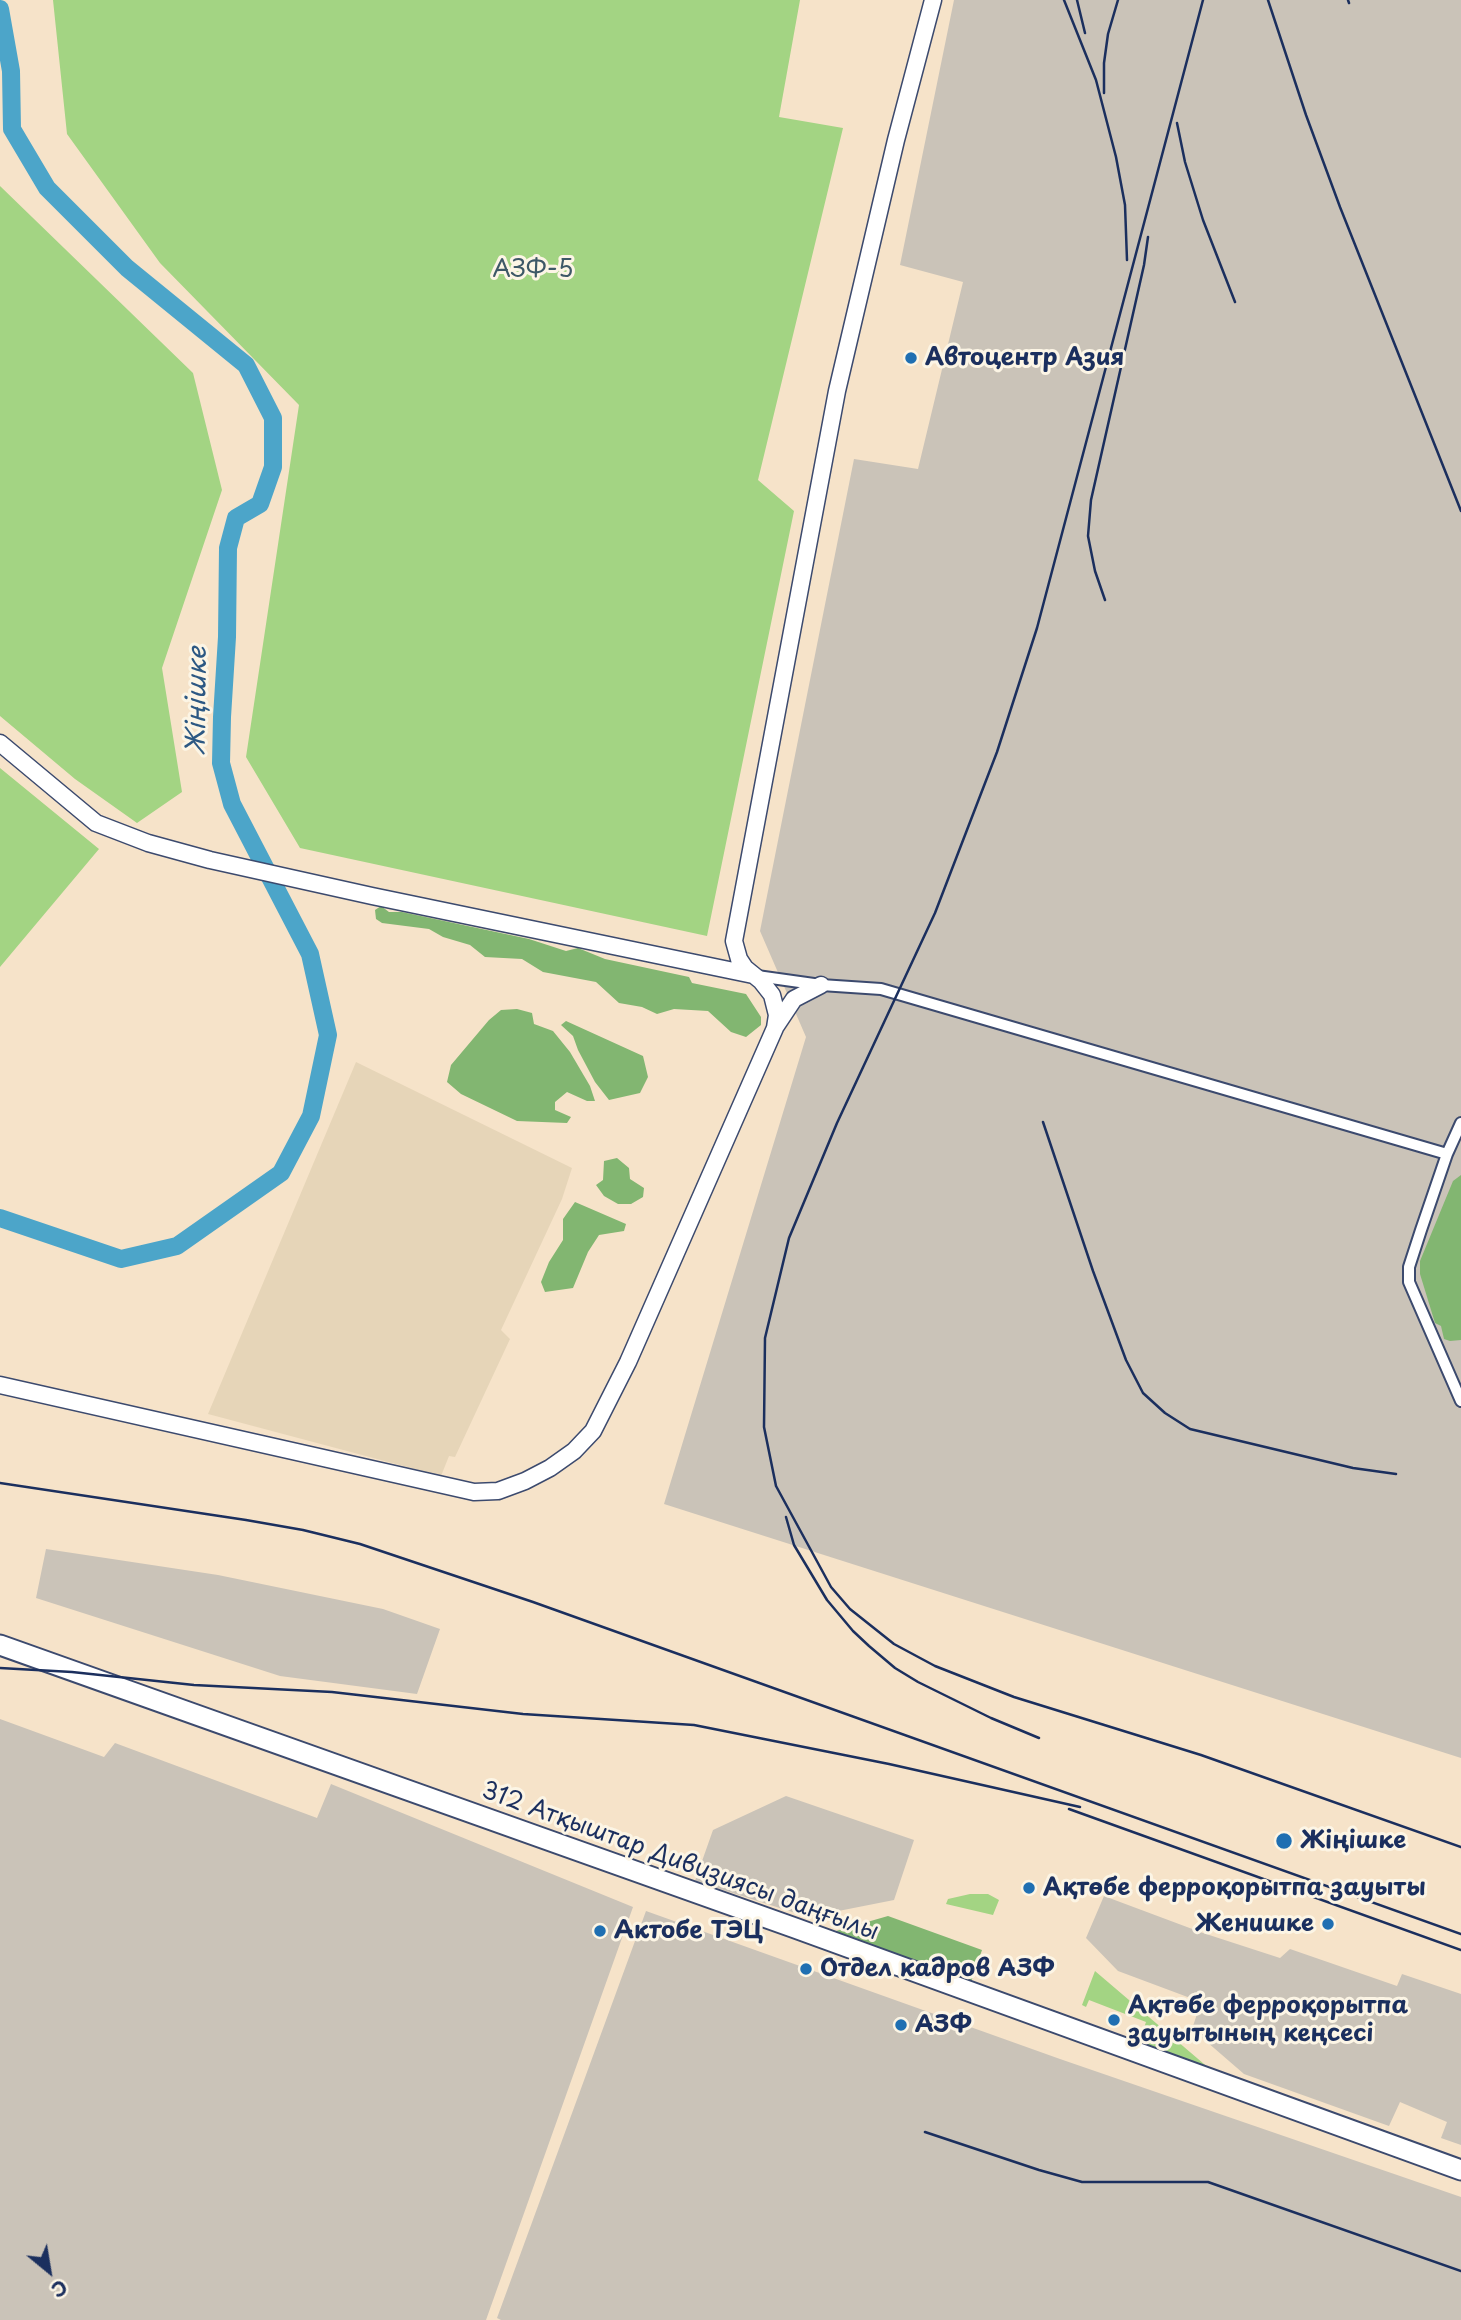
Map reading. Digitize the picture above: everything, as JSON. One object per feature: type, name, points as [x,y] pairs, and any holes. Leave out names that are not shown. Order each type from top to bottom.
[{"type":"highway","name":"312 Атқыштар Дивизиясы даңғылы","points":[[0,1645],[1461,2169]]},
{"type":"street","points":[[775,1028],[775,1002],[768,989],[739,959],[734,941],[837,391],[896,140],[933,0]]},
{"type":"street","points":[[0,743],[96,823],[148,843],[210,860],[372,896],[753,975],[821,985],[881,989],[1447,1154]]},
{"type":"street","points":[[700,964],[721,955],[734,941]]},
{"type":"street","points":[[0,1385],[474,1492],[498,1491],[525,1481],[574,1451],[593,1431],[628,1362],[775,1028],[794,999],[821,985]]},
{"type":"street","points":[[1461,1123],[1447,1154],[1409,1267],[1409,1282],[1461,1401]]},
{"type":"shaded area","points":[[954,0],[1461,0],[1461,1758],[664,1504],[806,1037],[760,931],[854,459],[918,469],[963,282],[900,265]]},
{"type":"shaded area","points":[[356,1062],[572,1168],[562,1199],[501,1330],[510,1339],[455,1457],[449,1456],[441,1476],[208,1414]]},
{"type":"shaded area","points":[[46,1549],[218,1575],[383,1609],[440,1629],[417,1694],[280,1676],[36,1598]]},
{"type":"shaded area","points":[[0,1719],[104,1757],[115,1743],[317,1818],[331,1784],[633,1907],[486,2320],[0,2320]]},
{"type":"shaded area","points":[[786,1796],[914,1840],[894,1900],[808,1917],[695,1881],[713,1830]]},
{"type":"shaded area","points":[[1104,1896],[1280,1958],[1290,1949],[1397,1986],[1402,1974],[1461,1994],[1461,2145],[1441,2138],[1447,2122],[1400,2102],[1389,2126],[1244,2074],[1192,2029],[1201,2002],[1118,1971],[1086,1938]]},
{"type":"shaded area","points":[[646,1911],[1060,2059],[1461,2197],[1461,2320],[497,2318]]},
{"type":"green space","name":"АЗФ-5","points":[[53,0],[800,0],[779,117],[843,128],[758,480],[794,511],[707,936],[300,848],[246,757],[299,405],[160,263],[67,134]]},
{"type":"green space","points":[[0,186],[193,373],[222,490],[162,668],[182,792],[137,823],[75,779],[0,716]]},
{"type":"green space","points":[[0,768],[99,849],[0,967]]},
{"type":"green space","points":[[381,906],[389,912],[402,912],[529,939],[566,951],[578,948],[605,959],[689,977],[692,983],[746,994],[761,1017],[761,1025],[746,1037],[731,1032],[708,1011],[674,1009],[657,1014],[642,1007],[619,1003],[596,982],[543,972],[522,959],[485,957],[470,945],[443,937],[429,929],[382,923],[376,919],[375,910]]},
{"type":"green space","points":[[517,1009],[532,1013],[534,1024],[553,1031],[570,1052],[590,1086],[595,1101],[587,1101],[567,1092],[555,1102],[555,1110],[571,1117],[567,1123],[517,1121],[461,1094],[447,1082],[451,1065],[489,1020],[501,1010]]},
{"type":"green space","points":[[566,1021],[643,1056],[648,1077],[640,1093],[609,1100],[595,1082],[573,1036],[561,1025]]},
{"type":"green space","points":[[617,1158],[629,1168],[630,1179],[644,1188],[643,1197],[631,1204],[618,1204],[604,1196],[596,1185],[603,1180],[604,1161]]},
{"type":"green space","points":[[1461,1175],[1461,1340],[1450,1341],[1444,1339],[1441,1326],[1435,1323],[1420,1274],[1420,1261],[1453,1181]]},
{"type":"green space","points":[[575,1202],[626,1224],[624,1231],[599,1235],[588,1252],[573,1288],[545,1292],[541,1282],[549,1262],[563,1240],[563,1219]]},
{"type":"green space","points":[[970,1894],[988,1894],[999,1900],[993,1915],[946,1904],[948,1899]]},
{"type":"green space","points":[[888,1916],[982,1950],[970,1985],[829,1933]]},
{"type":"green space","points":[[1095,1971],[1211,2070],[1133,2045],[1135,2038],[1140,2039],[1146,2022],[1089,2000],[1086,2007],[1082,2005]]},
{"type":"waterway","name":"Жіңішке","points":[[0,9],[11,71],[12,129],[47,188],[127,268],[246,365],[273,418],[273,467],[260,504],[236,518],[228,548],[221,763],[232,804],[310,954],[328,1035],[311,1116],[281,1173],[177,1246],[121,1259],[0,1218]]},
{"type":"railway","points":[[1064,0],[1096,80],[1116,157],[1125,205],[1127,260]]},
{"type":"railway","points":[[1077,0],[1085,33]]},
{"type":"railway","points":[[1104,93],[1108,34],[1118,0]]},
{"type":"railway","points":[[1203,0],[1037,628],[997,752],[935,913],[837,1123],[789,1238],[765,1338],[764,1427],[776,1486],[831,1587],[850,1609],[894,1644],[935,1666],[1014,1697],[1201,1755],[1461,1847]]},
{"type":"railway","points":[[1268,0],[1340,207],[1461,511]]},
{"type":"railway","points":[[1177,123],[1185,162],[1203,220],[1235,302]]},
{"type":"railway","points":[[1105,600],[1095,571],[1088,536],[1091,500],[1148,237]]},
{"type":"railway","points":[[1043,1122],[1093,1271],[1126,1360],[1143,1393],[1165,1413],[1190,1429],[1353,1468],[1396,1474]]},
{"type":"railway","points":[[0,1483],[246,1520],[360,1544],[533,1602],[1461,1934]]},
{"type":"railway","points":[[786,1517],[794,1545],[827,1600],[869,1646],[895,1668],[918,1682],[1039,1738]]},
{"type":"railway","points":[[0,1668],[72,1672],[194,1685],[332,1692],[523,1714],[694,1725],[889,1764],[1080,1807]]},
{"type":"railway","points":[[1069,1809],[1461,1950]]},
{"type":"railway","points":[[925,2132],[1082,2182],[1208,2182],[1461,2271]]},
{"type":"place","name":"Автоцентр Азия","points":[[911,358]]},
{"type":"place","name":"Жіңішке","points":[[1284,1841]]},
{"type":"place","name":"Ақтөбе ферроқорытпа зауыты","points":[[1029,1888]]},
{"type":"place","name":"Женишке","points":[[1328,1924]]},
{"type":"place","name":"Актобе ТЭЦ","points":[[600,1931]]},
{"type":"place","name":"Отдел кадров АЗФ","points":[[806,1969]]},
{"type":"place","name":"Ақтөбе ферроқорытпа зауытының кеңсесі","points":[[1114,2020]]},
{"type":"place","name":"АЗФ","points":[[901,2025]]}]
